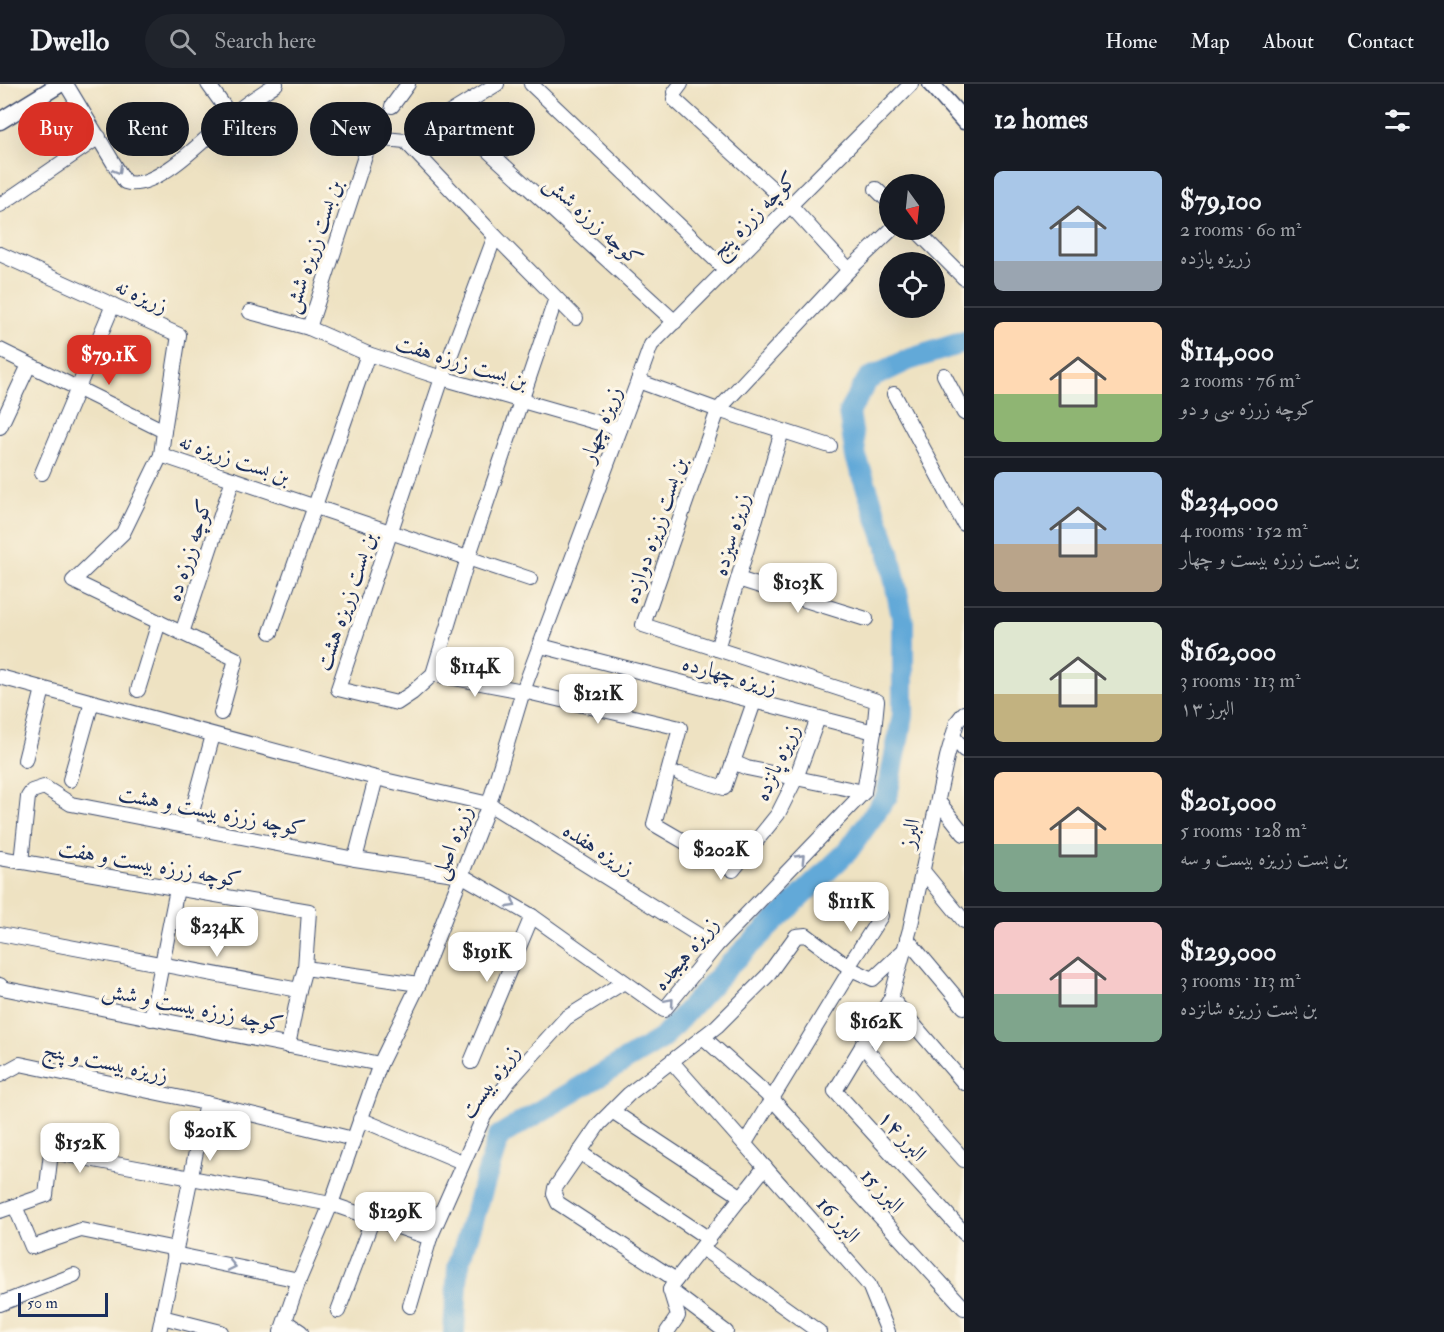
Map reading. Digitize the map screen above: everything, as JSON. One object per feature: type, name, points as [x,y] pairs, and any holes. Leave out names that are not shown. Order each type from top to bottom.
[{"type":"main road","points":[[0,121],[60,84]]},
{"type":"main road","points":[[931,84],[964,121]]},
{"type":"street","points":[[66,84],[125,182],[142,184],[173,165],[201,144]]},
{"type":"street","points":[[208,84],[221,102]]},
{"type":"street","points":[[251,102],[276,84]]},
{"type":"street","points":[[392,106],[408,84]]},
{"type":"street","name":"کوچه زرزه شش","points":[[497,84],[448,114],[675,322]]},
{"type":"street","points":[[531,84],[726,270]]},
{"type":"street","name":"کوچه زرزه پنج","points":[[638,381],[651,345],[911,84]]},
{"type":"street","points":[[677,92],[791,206],[849,270]]},
{"type":"street","points":[[0,206],[99,137]]},
{"type":"street","name":"بن بست زریزه شش","points":[[250,312],[309,328],[368,147],[385,139],[405,141],[495,236]]},
{"type":"street","points":[[876,189],[879,192]]},
{"type":"street","points":[[495,236],[576,318]]},
{"type":"street","name":"بن بست زریزه هشت","points":[[433,675],[397,703],[338,689],[442,378],[495,236]]},
{"type":"street","points":[[830,446],[718,410],[849,270],[880,240]]},
{"type":"street","points":[[926,240],[964,278]]},
{"type":"street","name":"زریزه نه","points":[[0,254],[179,335],[164,431]]},
{"type":"street","points":[[523,691],[433,675],[468,558],[556,298]]},
{"type":"street","points":[[42,473],[113,305]]},
{"type":"street","points":[[309,328],[368,354]]},
{"type":"street","points":[[0,350],[164,431],[161,455]]},
{"type":"street","name":"بن بست زرزه هفت","points":[[271,632],[368,354],[442,378],[620,429]]},
{"type":"street","points":[[0,427],[30,365]]},
{"type":"street","points":[[944,375],[964,413]]},
{"type":"street","name":"زریزه چهار","points":[[489,804],[523,691],[638,381],[718,410]]},
{"type":"street","points":[[894,394],[964,524]]},
{"type":"street","name":"بن بست زریزه دوازده","points":[[718,410],[643,625],[877,701],[864,792]]},
{"type":"street","name":"زریزه سیزده","points":[[717,649],[782,431]]},
{"type":"street","name":"بن بست زریزه نه","points":[[221,713],[236,659],[74,581],[123,533],[161,455],[530,579]]},
{"type":"street","name":"کوچه زرزه ده","points":[[182,633],[233,479]]},
{"type":"street","points":[[738,579],[866,619]]},
{"type":"street","points":[[138,690],[159,622]]},
{"type":"street","name":"زریزه چهارده","points":[[541,646],[874,732]]},
{"type":"street","name":"زریزه اصلی","points":[[0,677],[376,778],[489,804],[419,984],[380,1064],[331,1204],[299,1280],[284,1327]]},
{"type":"street","points":[[25,760],[43,689]]},
{"type":"street","name":"زریزه پانزده","points":[[523,691],[680,728],[654,824],[733,870],[778,814],[796,778],[818,718]]},
{"type":"street","points":[[70,780],[92,702]]},
{"type":"street","points":[[680,774],[724,788],[754,702]]},
{"type":"street","name":"البرز","points":[[835,1091],[891,998],[906,945],[953,736],[957,722],[964,713]]},
{"type":"street","points":[[188,827],[213,735]]},
{"type":"street","points":[[953,736],[964,750]]},
{"type":"street","points":[[733,762],[747,768],[864,792]]},
{"type":"street","points":[[355,859],[376,778]]},
{"type":"street","name":"کوچه زرزه بیست و هشت","points":[[21,862],[28,797],[37,788],[44,787],[71,804],[355,859],[461,875]]},
{"type":"street","name":"زریزه هیجده","points":[[461,875],[532,916],[664,1010],[716,946],[864,792]]},
{"type":"street","points":[[938,801],[964,834]]},
{"type":"street","name":"زریزه هفده","points":[[489,804],[716,946]]},
{"type":"street","name":"کوچه زرزه بیست و هفت","points":[[0,858],[309,911],[305,968]]},
{"type":"street","points":[[923,871],[964,921]]},
{"type":"street","points":[[151,1019],[177,889]]},
{"type":"street","points":[[471,1062],[532,916]]},
{"type":"street","points":[[745,1143],[881,916]]},
{"type":"street","points":[[0,934],[299,990]]},
{"type":"street","points":[[726,1332],[673,1285],[558,1203],[554,1194],[555,1188],[579,1152],[629,1094],[703,1037],[767,976],[796,936],[806,935],[850,968],[873,979],[906,945],[964,1007]]},
{"type":"street","points":[[288,1046],[305,968],[419,984]]},
{"type":"street","name":"زریزه بیست","points":[[410,1306],[430,1238],[484,1116],[509,1081],[566,1018],[624,982]]},
{"type":"street","name":"کوچه زرزه بیست و شش","points":[[0,985],[2,988],[151,1019],[380,1064]]},
{"type":"street","points":[[891,998],[964,1083]]},
{"type":"street","name":"البرز 15","points":[[703,1037],[772,1099],[964,1308]]},
{"type":"street","points":[[862,1045],[964,1160]]},
{"type":"street","name":"البرز 16","points":[[672,1062],[869,1285],[888,1332]]},
{"type":"street","name":"زریزه بیست و پنج","points":[[0,1075],[20,1064],[206,1103],[353,1139]]},
{"type":"street","name":"البرز ۱۴","points":[[835,1091],[964,1233]]},
{"type":"street","points":[[159,1332],[206,1103]]},
{"type":"street","points":[[612,1111],[741,1197]]},
{"type":"street","points":[[360,1119],[462,1162]]},
{"type":"street","points":[[0,1211],[46,1195],[51,1152],[190,1180],[331,1204],[430,1238]]},
{"type":"street","points":[[579,1152],[706,1244],[819,1332]]},
{"type":"street","points":[[673,1285],[765,1167]]},
{"type":"street","points":[[15,1206],[32,1247],[81,1230],[299,1280]]},
{"type":"street","points":[[338,1311],[373,1218]]},
{"type":"street","points":[[0,1304],[74,1275]]},
{"type":"street","points":[[667,1332],[679,1312],[673,1285]]},
{"type":"street","points":[[162,1317],[221,1332]]},
{"type":"street","points":[[284,1327],[301,1332]]},
{"type":"waterway","points":[[454,1332],[458,1268],[499,1136],[661,1039],[733,961],[848,851],[887,796],[903,715],[903,622],[889,552],[856,457],[849,412],[868,379],[908,360],[964,342]]}]
